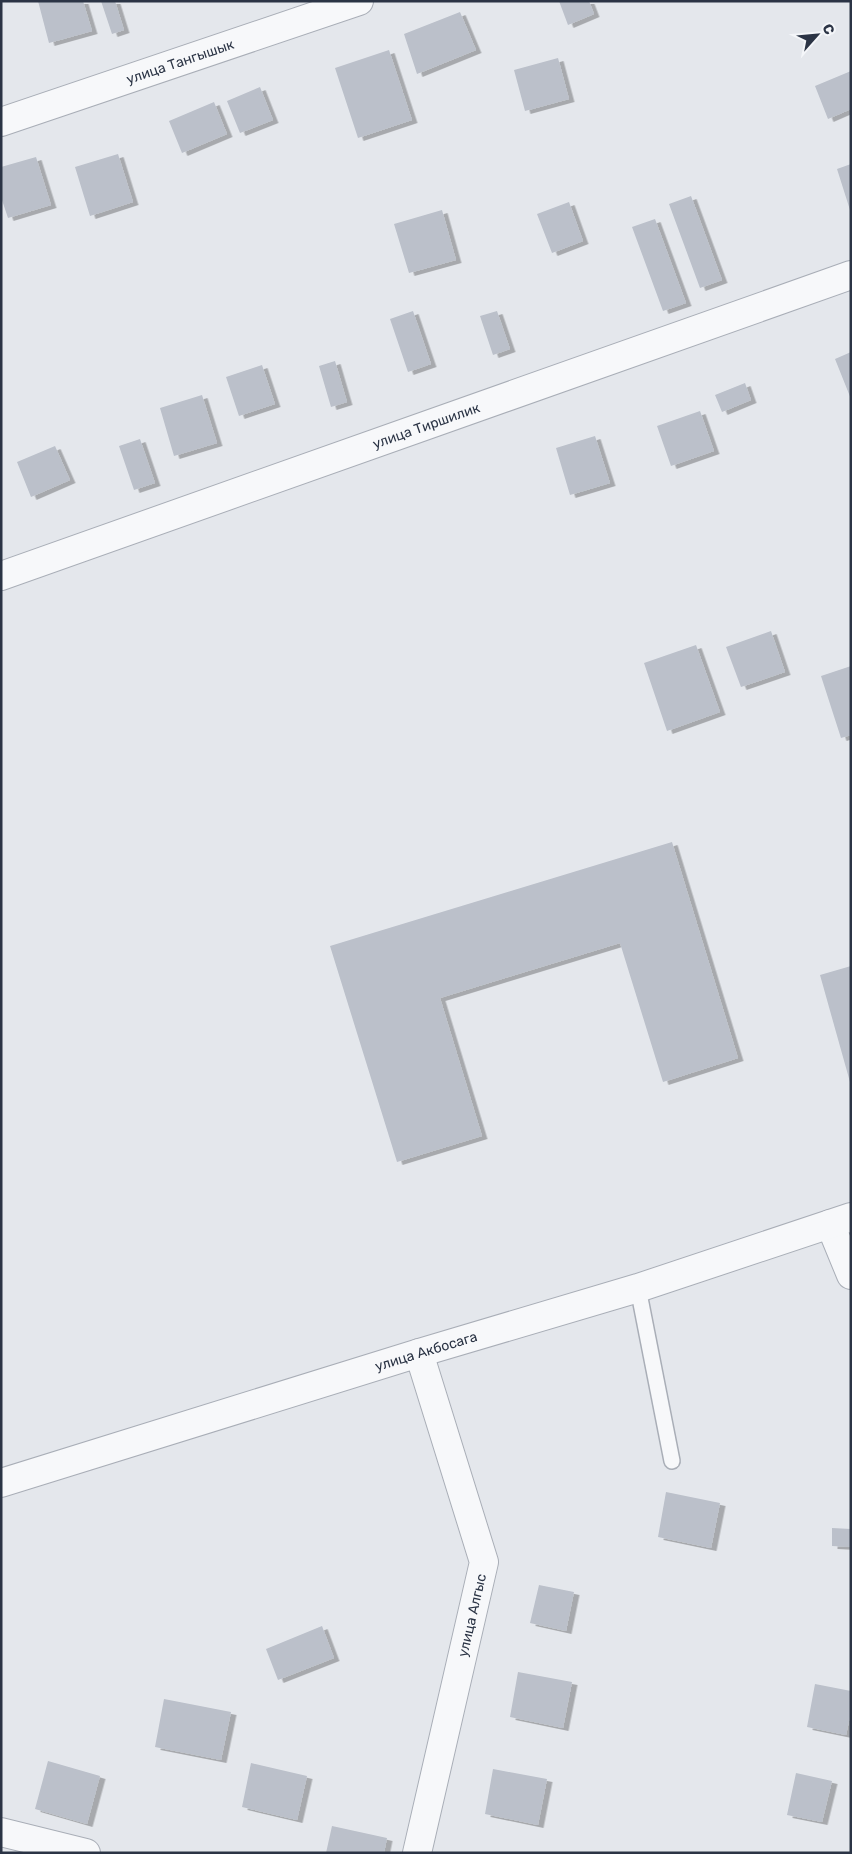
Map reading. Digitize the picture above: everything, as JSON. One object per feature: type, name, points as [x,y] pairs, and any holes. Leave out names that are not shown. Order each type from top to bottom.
[{"type":"street","name":"улица Тангышык","points":[[1,122],[358,1]]},
{"type":"street","name":"улица Тиршилик","points":[[1,576],[851,275]]},
{"type":"street","points":[[840,1220],[851,1275]]},
{"type":"street","name":"улица Акбосага","points":[[1,1483],[419,1353],[638,1288],[840,1220]]},
{"type":"street","name":"улица Алгыс","points":[[417,1853],[484,1562],[419,1353]]},
{"type":"street","points":[[1,1832],[86,1853]]},
{"type":"lane","points":[[638,1288],[672,1461]]},
{"type":"building","points":[[38,1],[83,1],[92,31],[49,43]]},
{"type":"building","points":[[101,1],[115,1],[124,30],[112,34]]},
{"type":"building","points":[[559,1],[589,1],[594,14],[568,25]]},
{"type":"building","points":[[460,12],[476,50],[417,74],[404,34]]},
{"type":"building","points":[[389,50],[412,120],[358,138],[335,68]]},
{"type":"building","points":[[558,58],[569,99],[525,111],[514,70]]},
{"type":"building","points":[[851,71],[851,109],[828,119],[815,86]]},
{"type":"building","points":[[260,87],[273,120],[240,133],[227,101]]},
{"type":"building","points":[[214,102],[227,134],[182,153],[169,121]]},
{"type":"building","points":[[118,154],[133,202],[90,216],[75,167]]},
{"type":"building","points":[[36,157],[51,205],[8,218],[1,197],[1,167]]},
{"type":"building","points":[[851,164],[851,210],[850,210],[837,169]]},
{"type":"building","points":[[691,196],[722,280],[700,288],[669,204]]},
{"type":"building","points":[[569,202],[583,241],[552,253],[537,214]]},
{"type":"building","points":[[442,210],[456,260],[409,273],[394,224]]},
{"type":"building","points":[[655,219],[686,303],[663,311],[632,227]]},
{"type":"building","points":[[413,311],[431,364],[408,372],[390,319]]},
{"type":"building","points":[[497,311],[510,349],[493,355],[480,316]]},
{"type":"building","points":[[851,352],[851,399],[835,359]]},
{"type":"building","points":[[335,361],[347,402],[331,407],[319,366]]},
{"type":"building","points":[[262,365],[275,404],[239,416],[226,377]]},
{"type":"building","points":[[745,383],[751,400],[722,412],[715,395]]},
{"type":"building","points":[[202,395],[217,443],[174,456],[160,408]]},
{"type":"building","points":[[700,411],[714,451],[671,466],[657,426]]},
{"type":"building","points":[[595,436],[610,483],[570,495],[556,448]]},
{"type":"building","points":[[140,439],[155,483],[134,490],[119,446]]},
{"type":"building","points":[[55,446],[70,480],[31,497],[17,462]]},
{"type":"building","points":[[771,631],[785,672],[741,687],[726,647]]},
{"type":"building","points":[[696,645],[720,712],[667,731],[644,663]]},
{"type":"building","points":[[851,666],[851,735],[841,738],[821,676]]},
{"type":"building","points":[[672,842],[738,1058],[663,1082],[620,943],[440,998],[482,1136],[397,1162],[330,946]]},
{"type":"building","points":[[851,966],[851,1082],[850,1082],[820,975]]},
{"type":"building","points":[[666,1492],[720,1503],[711,1548],[658,1537]]},
{"type":"building","points":[[832,1528],[851,1529],[851,1547],[832,1546]]},
{"type":"building","points":[[539,1585],[574,1592],[566,1631],[530,1623]]},
{"type":"building","points":[[322,1626],[334,1658],[278,1680],[266,1649]]},
{"type":"building","points":[[518,1672],[572,1682],[563,1728],[510,1717]]},
{"type":"building","points":[[815,1684],[851,1691],[851,1712],[846,1735],[807,1727]]},
{"type":"building","points":[[164,1699],[231,1712],[221,1760],[155,1747]]},
{"type":"building","points":[[48,1761],[100,1776],[87,1824],[35,1809]]},
{"type":"building","points":[[251,1763],[307,1776],[297,1820],[242,1807]]},
{"type":"building","points":[[493,1769],[547,1779],[538,1825],[485,1814]]},
{"type":"building","points":[[796,1773],[832,1781],[822,1822],[787,1815]]},
{"type":"building","points":[[332,1826],[387,1838],[384,1853],[326,1853]]}]
